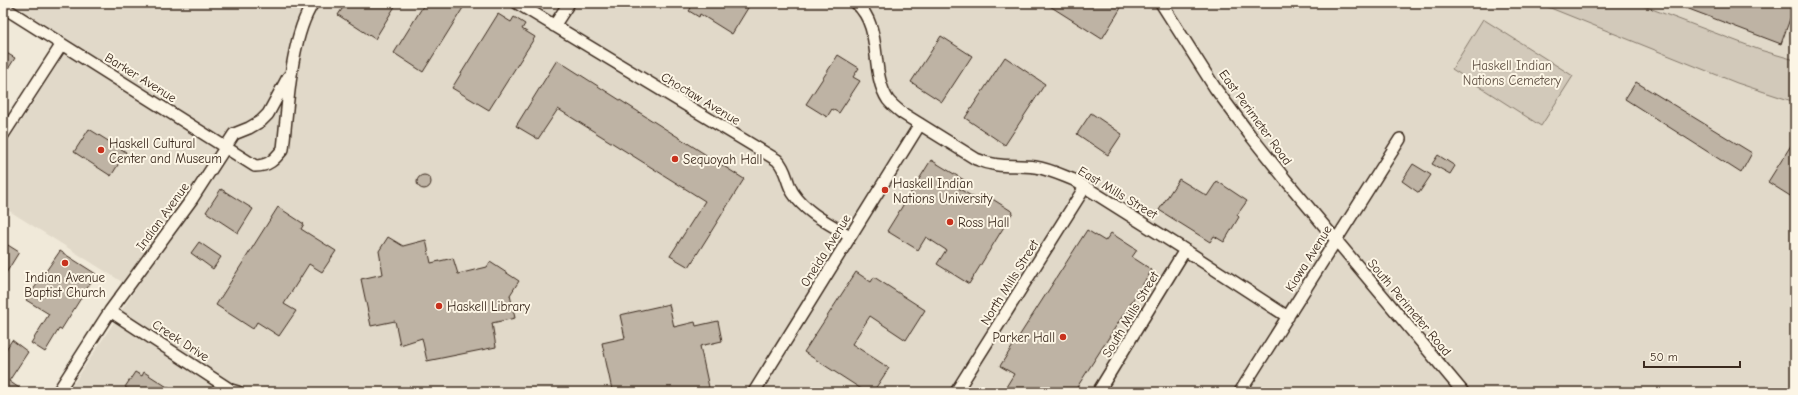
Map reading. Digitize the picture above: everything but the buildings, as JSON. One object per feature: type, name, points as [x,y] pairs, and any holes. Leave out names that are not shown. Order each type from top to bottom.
[{"type":"street","name":"Indian Avenue","points":[[265,166],[274,161],[282,149],[293,66],[299,34],[313,3]]},
{"type":"street","name":"Choctaw Avenue","points":[[517,3],[777,160],[785,170],[792,192],[800,203],[850,236]]},
{"type":"street","points":[[554,26],[569,3]]},
{"type":"street","name":"East Mills Street","points":[[856,3],[869,22],[882,87],[887,99],[902,113],[976,159],[989,165],[1002,167],[1036,167],[1056,172],[1085,187],[1186,250],[1288,318]]},
{"type":"street","name":"East Perimeter Road","points":[[1161,3],[1216,88],[1250,135],[1336,240]]},
{"type":"street","name":"Barker Avenue","points":[[3,7],[255,166],[265,166]]},
{"type":"street","points":[[3,135],[62,44]]},
{"type":"street","name":"Indian Avenue","points":[[58,392],[110,311],[192,199],[234,134],[261,121],[268,114],[282,91],[293,66]]},
{"type":"street","name":"Oneida Avenue","points":[[754,392],[920,124]]},
{"type":"street","name":"Kiowa Avenue","points":[[1240,392],[1400,140]]},
{"type":"street","name":"North Mills Street","points":[[956,392],[1085,187]]},
{"type":"street","name":"South Perimeter Road","points":[[1336,240],[1463,392]]},
{"type":"street","name":"South Mills Street","points":[[1098,392],[1186,250]]},
{"type":"street","name":"Creek Drive","points":[[110,311],[231,390],[238,392]]},
{"type":"shaded area","name":"Haskell Indian Nations University","points":[[11,3],[1795,3],[1795,392],[68,392],[135,290],[3,207],[3,149],[72,42]]},
{"type":"green space","points":[[1538,3],[1636,3],[1760,50],[1795,60],[1795,102],[1737,83]]},
{"type":"green space","name":"Haskell Indian Nations Cemetery","points":[[1483,19],[1573,76],[1541,126],[1452,69]]},
{"type":"place","name":"Haskell Cultural Center and Museum","points":[[101,150]]},
{"type":"place","name":"Sequoyah Hall","points":[[675,159]]},
{"type":"place","name":"Haskell Indian Nations University","points":[[885,190]]},
{"type":"place","name":"Ross Hall","points":[[950,222]]},
{"type":"place","name":"Indian Avenue Baptist Church","points":[[65,263]]},
{"type":"place","name":"Haskell Library","points":[[439,306]]},
{"type":"place","name":"Parker Hall","points":[[1063,337]]}]
